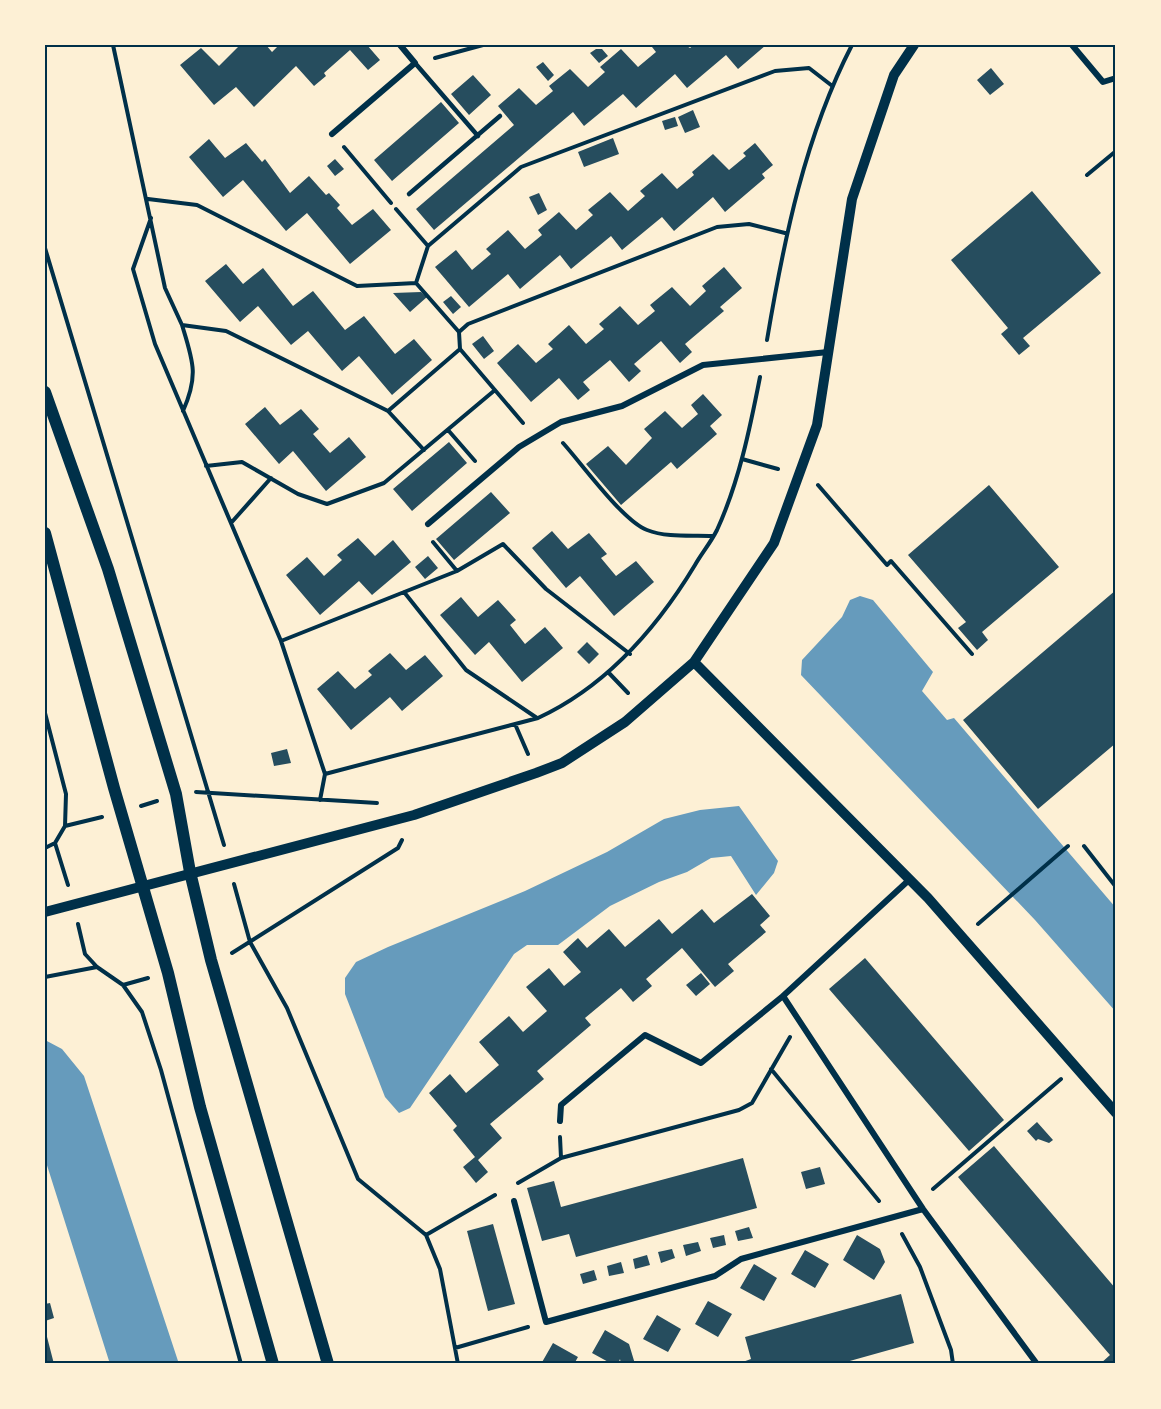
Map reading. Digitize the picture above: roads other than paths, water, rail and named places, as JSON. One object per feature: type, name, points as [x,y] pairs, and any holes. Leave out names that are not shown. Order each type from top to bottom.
[{"type":"main road","points":[[45,392],[108,569],[176,794],[190,872],[211,960],[328,1364]]},
{"type":"main road","points":[[45,533],[121,812],[144,887],[200,1107],[273,1364]]},
{"type":"street","points":[[332,134],[415,63],[400,45]]},
{"type":"street","points":[[45,912],[144,887],[190,872],[414,815],[536,773],[562,762],[625,722],[694,662],[774,543],[817,425],[852,199],[894,75],[914,45]]},
{"type":"street","points":[[1072,45],[1103,82],[1116,78]]},
{"type":"street","points":[[428,524],[486,474],[535,437],[561,422],[622,406],[703,365],[828,352]]},
{"type":"street","points":[[694,662],[909,880],[963,938],[1116,1113]]},
{"type":"street","points":[[560,1121],[561,1105],[645,1035],[701,1063],[783,996],[909,880]]},
{"type":"street","points":[[783,996],[918,1202],[1037,1364]]},
{"type":"street","points":[[514,1201],[546,1322],[715,1276],[741,1259],[923,1209]]},
{"type":"lane","points":[[415,63],[478,136]]},
{"type":"lane","points":[[409,194],[500,116]]},
{"type":"water","points":[[860,596],[873,600],[933,672],[922,691],[947,720],[954,718],[1116,908],[1116,1012],[1035,920],[801,675],[802,660],[842,617],[850,600]]},
{"type":"water","points":[[739,806],[778,861],[774,873],[756,895],[731,856],[711,858],[687,872],[659,882],[610,906],[558,945],[527,945],[514,954],[410,1108],[399,1113],[385,1097],[345,994],[345,978],[356,962],[525,891],[607,852],[664,819],[700,810]]},
{"type":"water","points":[[45,1040],[62,1049],[84,1076],[179,1364],[110,1364],[45,1159]]}]
